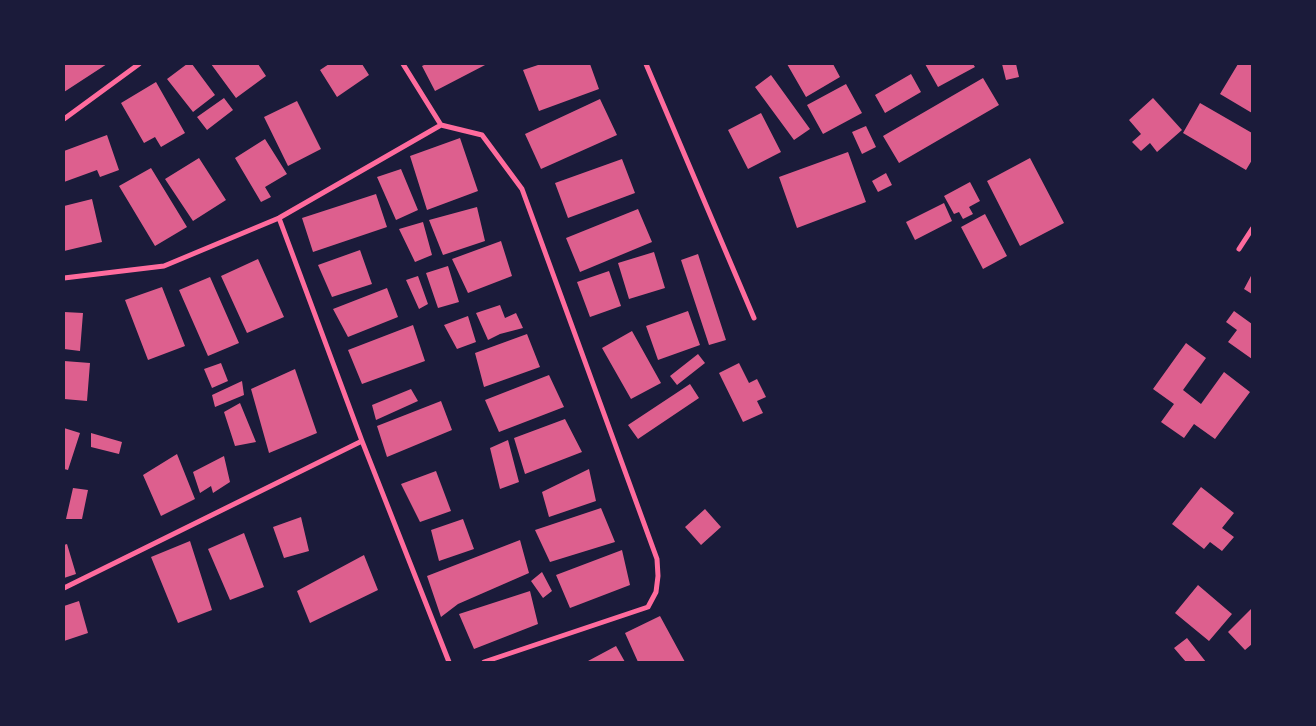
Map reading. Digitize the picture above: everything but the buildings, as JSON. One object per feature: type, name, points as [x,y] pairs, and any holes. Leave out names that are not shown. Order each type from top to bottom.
[{"type":"street","points":[[64,119],[139,64]]},
{"type":"street","points":[[403,64],[441,125]]},
{"type":"street","points":[[646,64],[754,318]]},
{"type":"street","points":[[64,278],[164,266],[279,218],[441,125],[482,135],[522,189],[657,559],[656,592],[648,606],[484,662]]},
{"type":"street","points":[[279,218],[362,442],[449,662]]},
{"type":"street","points":[[1239,249],[1252,229]]},
{"type":"street","points":[[64,588],[362,442]]}]
